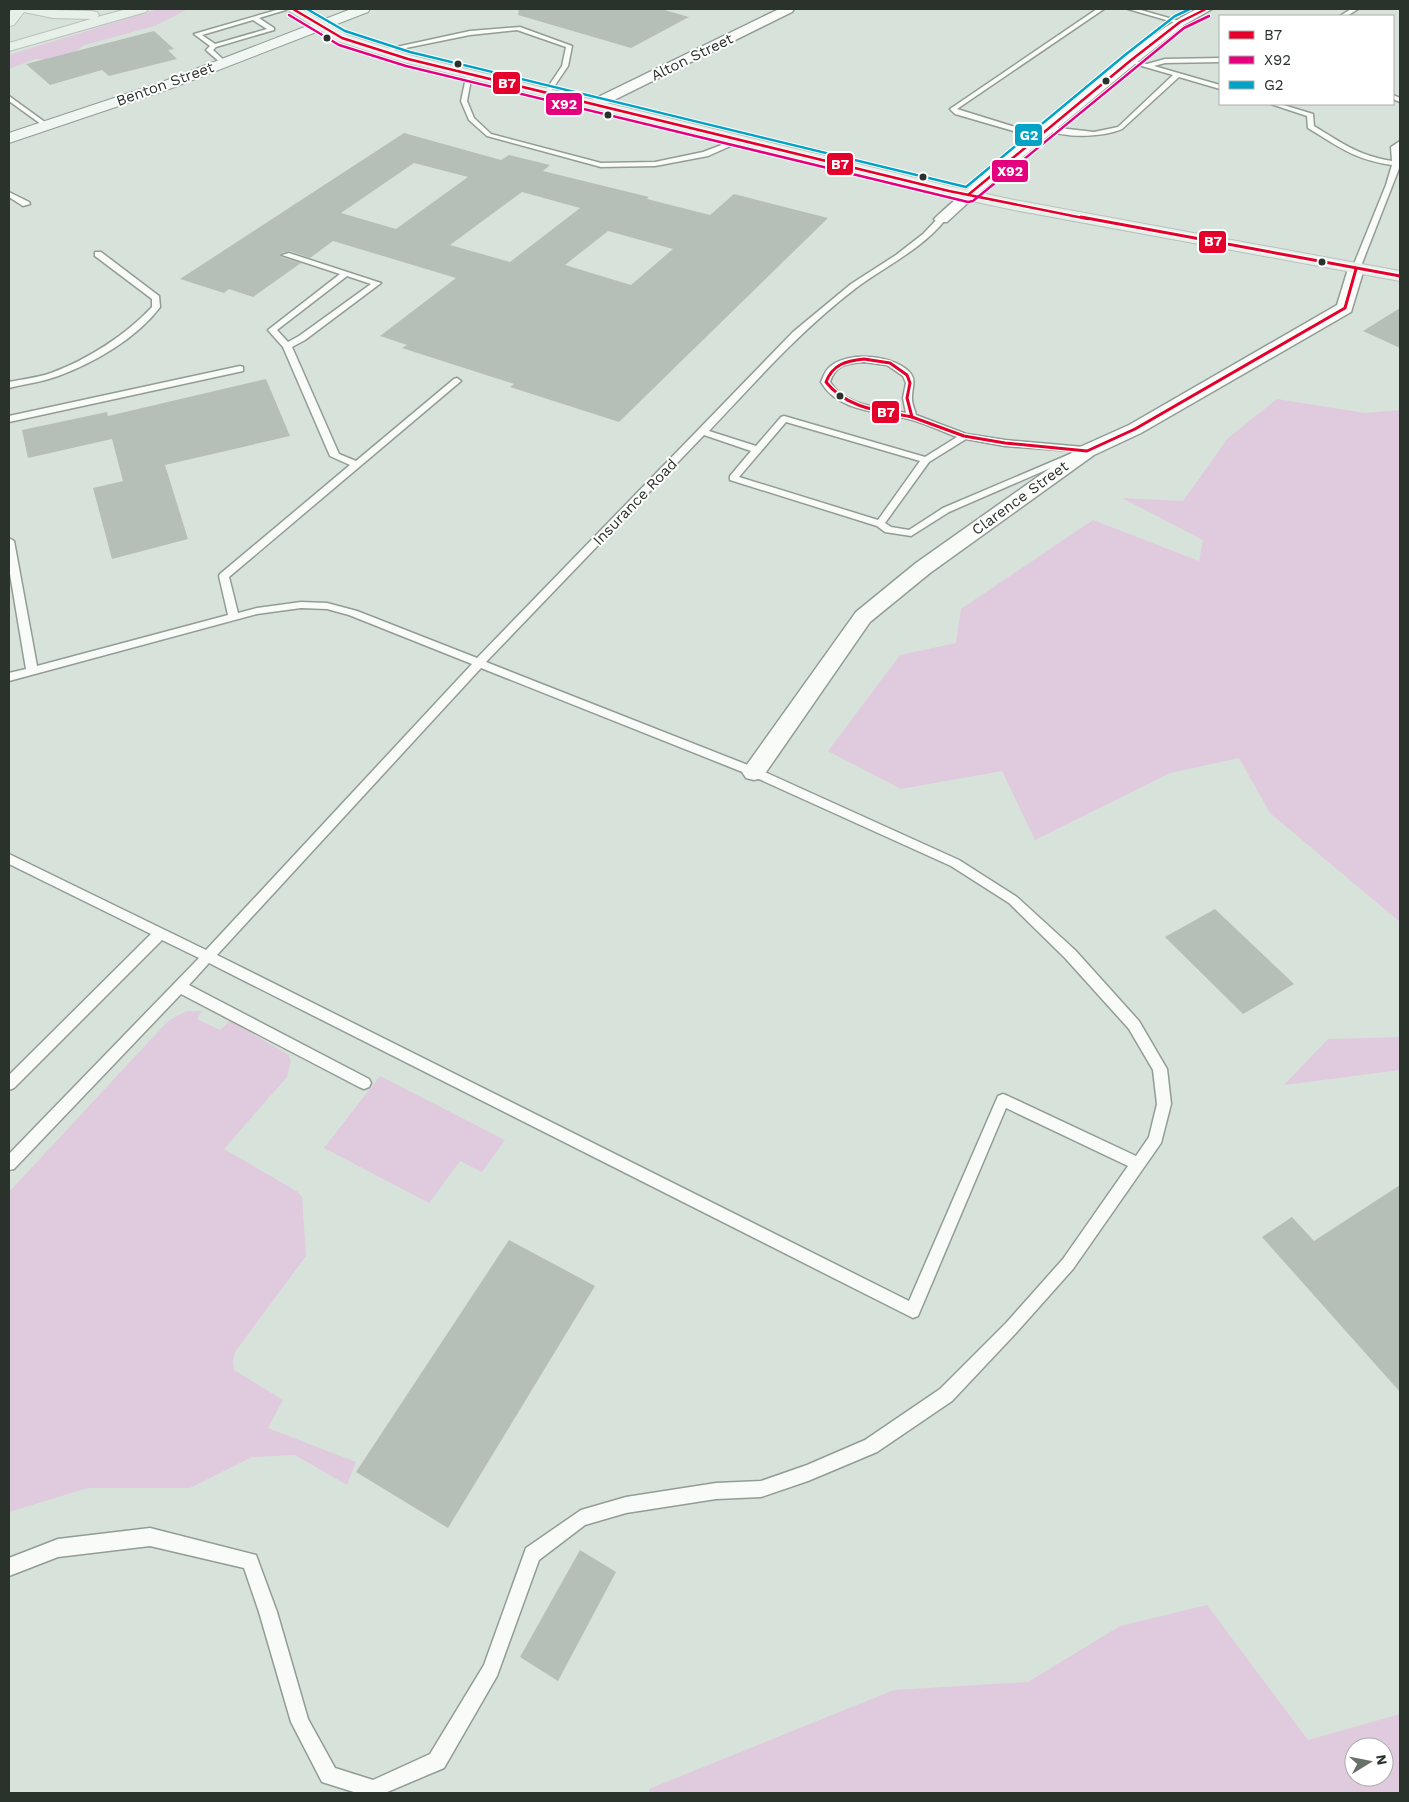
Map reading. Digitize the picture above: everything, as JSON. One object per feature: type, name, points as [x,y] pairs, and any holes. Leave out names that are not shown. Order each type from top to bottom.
[{"type":"main road","points":[[9,22],[18,9]]},
{"type":"main road","points":[[29,9],[67,15],[125,13]]},
{"type":"main road","points":[[9,47],[141,9]]},
{"type":"main road","points":[[293,9],[342,38],[381,51],[968,195],[1400,276]]},
{"type":"main road","name":"Benton Street","points":[[9,138],[224,63],[363,9]]},
{"type":"street","name":"Alton Street","points":[[595,104],[788,9]]},
{"type":"street","name":"Insurance Road","points":[[942,218],[1130,61],[1180,22],[1206,9]]},
{"type":"street","name":"Clarence Street","points":[[754,772],[863,617],[922,568],[1086,451],[1135,428],[1344,308],[1356,269]]},
{"type":"lane","points":[[9,13],[18,9]]},
{"type":"lane","points":[[214,46],[197,34],[286,9]]},
{"type":"lane","points":[[1038,137],[957,113],[953,109],[1101,9]]},
{"type":"lane","points":[[1131,9],[1180,22]]},
{"type":"lane","points":[[224,63],[210,50],[214,46],[272,29],[254,18]]},
{"type":"lane","points":[[381,51],[470,33],[518,28],[569,46],[565,66],[546,93]]},
{"type":"lane","points":[[1149,66],[1165,61],[1219,60]]},
{"type":"lane","points":[[1130,61],[1219,87]]},
{"type":"lane","points":[[469,74],[464,101],[471,119],[489,135],[601,165],[655,164],[705,154],[740,140]]},
{"type":"lane","points":[[1050,129],[1086,134],[1111,132],[1120,128],[1178,74]]},
{"type":"lane","points":[[9,98],[47,126]]},
{"type":"lane","points":[[1277,105],[1311,115],[1310,127],[1350,151],[1372,160],[1398,164]]},
{"type":"lane","points":[[1356,269],[1398,164],[1395,147],[1400,143]]},
{"type":"lane","points":[[9,194],[26,204]]},
{"type":"lane","name":"Insurance Road","points":[[9,1164],[207,956],[479,663],[803,327],[854,286],[899,257],[926,236],[942,218]]},
{"type":"lane","points":[[9,385],[60,372],[94,355],[148,318],[156,307],[156,298],[98,254]]},
{"type":"lane","points":[[286,255],[377,282],[302,338],[287,346]]},
{"type":"lane","points":[[346,273],[272,330],[287,346],[335,456],[355,464]]},
{"type":"lane","points":[[912,417],[907,398],[910,383],[907,375],[900,368],[890,363],[864,358],[851,360],[835,366],[826,376],[826,384],[830,391],[839,398],[851,403],[912,417],[964,436],[1014,444],[1086,451]]},
{"type":"lane","points":[[9,419],[240,369]]},
{"type":"lane","points":[[234,617],[224,576],[456,380]]},
{"type":"lane","points":[[926,460],[784,419],[734,478],[880,524],[888,530],[911,533],[946,510],[1086,451]]},
{"type":"lane","points":[[703,432],[758,450]]},
{"type":"lane","points":[[880,524],[926,460],[964,436]]},
{"type":"lane","points":[[9,541],[32,671]]},
{"type":"lane","points":[[9,677],[257,611],[301,605],[327,606],[353,612],[754,772],[955,863],[1013,900],[1070,954],[1134,1024],[1160,1069],[1164,1104],[1156,1138],[1068,1264],[1012,1328],[946,1395],[871,1446],[808,1473],[761,1489],[707,1492],[626,1505],[581,1518],[532,1554],[491,1670],[437,1761],[373,1789],[329,1775],[300,1722],[268,1612],[250,1561],[150,1537],[58,1548],[9,1567]]},
{"type":"lane","points":[[9,859],[207,956],[913,1311],[1003,1100],[1138,1164]]},
{"type":"lane","points":[[9,1084],[160,933]]},
{"type":"lane","points":[[178,986],[364,1083]]},
{"type":"shaded area","points":[[158,9],[188,9],[155,26],[85,45],[61,60],[35,59],[9,69],[9,55]]},
{"type":"shaded area","points":[[1277,399],[1365,413],[1400,410],[1400,922],[1270,813],[1239,758],[1170,773],[1035,840],[1002,771],[901,789],[828,751],[900,655],[956,643],[961,609],[1093,520],[1199,561],[1203,540],[1122,498],[1183,501],[1228,438]]},
{"type":"shaded area","points":[[186,1011],[202,1011],[197,1019],[220,1030],[230,1021],[289,1055],[291,1061],[287,1077],[224,1149],[298,1192],[302,1197],[306,1256],[235,1352],[234,1370],[283,1400],[268,1428],[356,1462],[347,1485],[295,1455],[252,1457],[190,1488],[88,1488],[9,1512],[9,1192],[168,1021]]},
{"type":"shaded area","points":[[1400,1037],[1400,1070],[1284,1085],[1328,1039]]},
{"type":"shaded area","points":[[380,1076],[505,1140],[482,1172],[460,1161],[429,1203],[324,1148]]},
{"type":"shaded area","points":[[1207,1605],[1308,1740],[1400,1714],[1400,1793],[649,1793],[649,1789],[894,1690],[1028,1682],[1120,1626]]},
{"type":"building","points":[[519,9],[661,9],[689,17],[631,48],[518,15]]},
{"type":"building","points":[[154,31],[174,49],[168,50],[177,59],[109,76],[102,70],[50,85],[26,64]]},
{"type":"building","points":[[404,133],[501,160],[509,155],[550,165],[543,171],[649,197],[647,199],[710,215],[734,194],[828,218],[619,422],[510,387],[514,384],[402,348],[407,345],[380,336],[456,278],[333,241],[310,258],[290,251],[281,253],[281,257],[301,263],[253,297],[229,289],[224,293],[180,279]],"holes":[[[414,163],[468,177],[396,229],[341,213]],[[522,192],[580,208],[510,262],[450,245]],[[608,231],[673,249],[631,285],[565,265]]]},
{"type":"building","points":[[1400,308],[1400,348],[1363,331]]},
{"type":"building","points":[[266,379],[290,436],[165,465],[188,539],[112,559],[93,488],[123,481],[112,439],[28,458],[22,430],[107,412],[108,416]]},
{"type":"building","points":[[1215,909],[1294,984],[1243,1014],[1165,937]]},
{"type":"building","points":[[1400,1185],[1400,1392],[1262,1237],[1292,1217],[1314,1241]]},
{"type":"building","points":[[509,1240],[595,1286],[448,1528],[356,1472]]},
{"type":"building","points":[[580,1550],[616,1572],[558,1681],[520,1657]]},
{"type":"transit line","name":"B7","points":[[293,9],[342,38],[408,59],[949,191],[1014,205],[1400,276]]},
{"type":"transit line","name":"G2","points":[[307,9],[345,31],[410,52],[966,187],[1125,55],[1175,16],[1190,9]]},
{"type":"transit line","name":"B7","points":[[968,195],[1130,61],[1180,22],[1206,9]]},
{"type":"transit line","name":"X92","points":[[289,15],[339,45],[406,66],[968,202],[973,201],[1184,28],[1209,16]]},
{"type":"transit line","name":"B7","points":[[912,417],[964,436],[1005,443],[1087,451],[1135,429],[1345,308],[1356,269]]},
{"type":"transit line","name":"B7","points":[[864,359],[890,363],[907,375],[910,383],[907,398],[912,417],[853,403],[842,398],[826,382],[836,366],[845,362],[864,359]]}]
